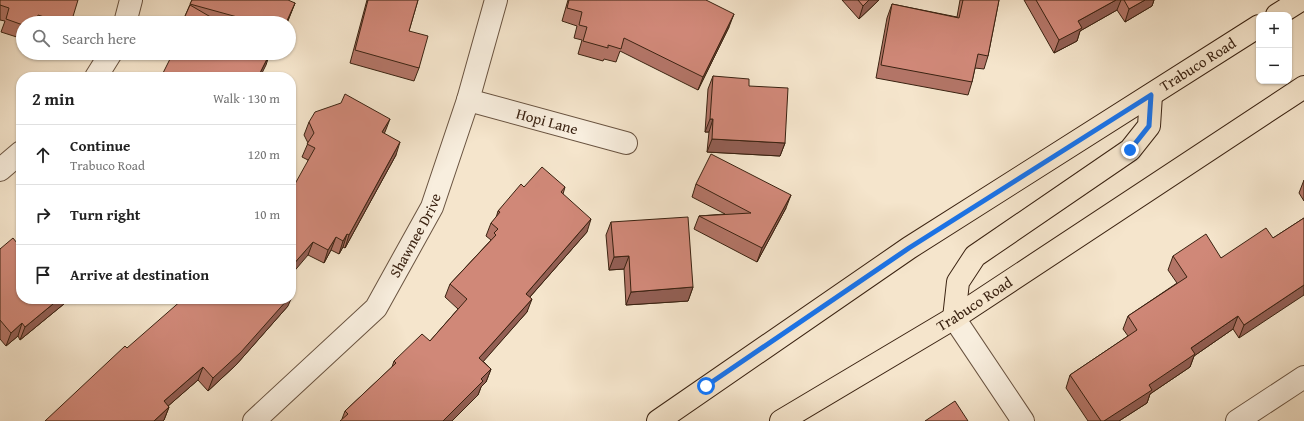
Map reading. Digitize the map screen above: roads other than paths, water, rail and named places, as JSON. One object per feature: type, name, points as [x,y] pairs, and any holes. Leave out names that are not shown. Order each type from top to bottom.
[{"type":"main road","points":[[1282,12],[1301,0]]},
{"type":"main road","name":"Trabuco Road","points":[[658,421],[909,248],[1256,28]]},
{"type":"main road","name":"Trabuco Road","points":[[781,421],[954,318],[1304,87]]},
{"type":"main road","points":[[954,318],[958,282],[974,256],[1130,150],[1149,126],[1151,95]]},
{"type":"street","points":[[127,16],[131,0]]},
{"type":"street","name":"Shawnee Drive","points":[[254,421],[376,308],[432,207],[468,100],[496,0]]},
{"type":"street","points":[[99,72],[107,60]]},
{"type":"street","name":"Hopi Lane","points":[[468,100],[626,143]]},
{"type":"street","points":[[0,170],[16,156]]},
{"type":"street","points":[[954,318],[1023,421]]},
{"type":"street","points":[[1237,421],[1304,377]]}]
